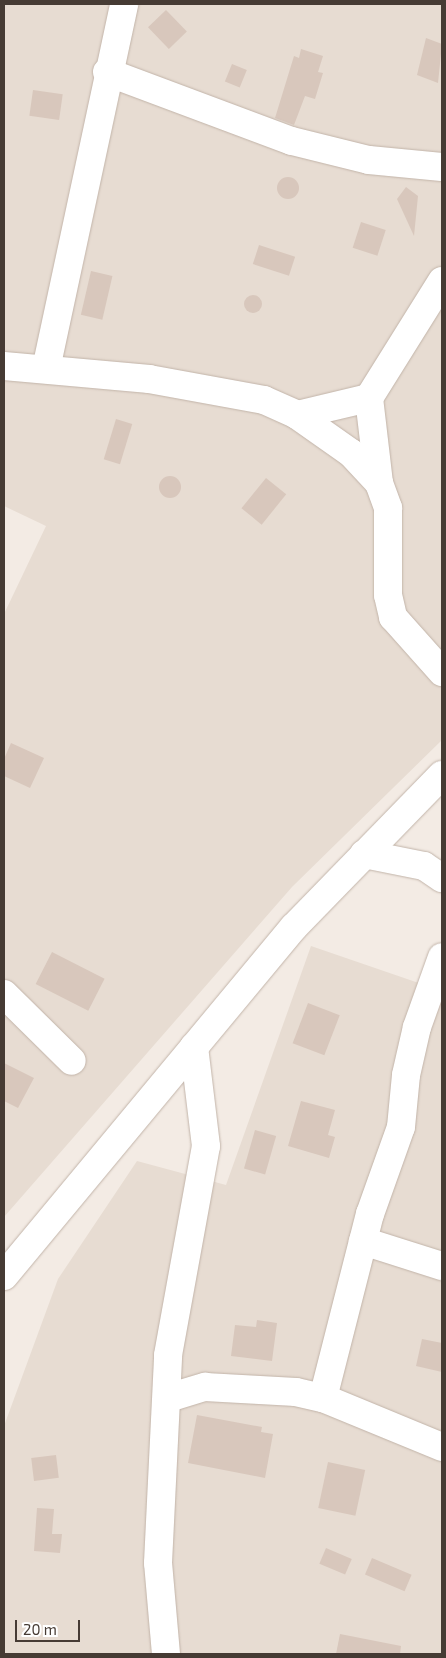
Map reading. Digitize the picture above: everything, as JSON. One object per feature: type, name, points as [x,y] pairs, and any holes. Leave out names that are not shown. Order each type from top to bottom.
[{"type":"street","points":[[46,370],[107,72],[124,4]]},
{"type":"street","points":[[107,72],[292,141],[369,160],[442,167]]},
{"type":"street","points":[[442,281],[369,398],[379,484],[388,508],[388,595],[393,617],[442,672]]},
{"type":"street","points":[[4,366],[217,389],[264,400],[298,416],[351,453],[379,484]]},
{"type":"street","points":[[298,416],[369,398]]},
{"type":"street","points":[[4,1276],[294,927],[442,775]]},
{"type":"street","points":[[364,854],[424,866],[442,878]]},
{"type":"street","points":[[323,1398],[363,1241],[401,1127],[415,1036],[442,959]]},
{"type":"street","points":[[4,994],[72,1061]]},
{"type":"street","points":[[166,1654],[158,1563],[168,1398],[169,1346],[206,1146],[194,1047]]},
{"type":"street","points":[[363,1241],[442,1266]]},
{"type":"street","points":[[168,1398],[221,1387],[323,1398],[442,1447]]},
{"type":"shaded area","points":[[4,4],[442,4],[442,740],[292,887],[4,1217],[4,614],[46,526],[4,506]]},
{"type":"shaded area","points":[[311,946],[442,991],[442,1654],[4,1654],[4,1426],[58,1279],[137,1161],[226,1185]]},
{"type":"building","points":[[166,10],[187,32],[169,49],[148,27]]},
{"type":"building","points":[[426,38],[442,44],[438,83],[417,75]]},
{"type":"building","points":[[301,49],[323,56],[318,72],[323,73],[315,99],[305,96],[294,125],[275,118],[294,56],[299,58]]},
{"type":"building","points":[[232,64],[247,70],[240,88],[225,82]]},
{"type":"building","points":[[33,90],[63,94],[59,120],[29,116]]},
{"type":"building","points":[[288,177],[296,180],[299,188],[296,196],[288,199],[280,196],[277,188],[280,180]]},
{"type":"building","points":[[406,187],[418,196],[414,236],[397,199]]},
{"type":"building","points":[[361,222],[386,230],[377,256],[353,248]]},
{"type":"building","points":[[259,245],[295,257],[289,276],[253,264]]},
{"type":"building","points":[[91,271],[112,276],[102,320],[81,315]]},
{"type":"building","points":[[249,295],[257,295],[262,300],[260,311],[249,313],[244,308],[244,300]]},
{"type":"building","points":[[116,419],[132,424],[120,464],[104,459]]},
{"type":"building","points":[[170,476],[178,479],[181,487],[178,495],[170,498],[162,495],[159,487],[162,479]]},
{"type":"building","points":[[266,478],[286,494],[262,525],[241,508]]},
{"type":"building","points":[[11,743],[44,758],[30,788],[4,776],[4,759]]},
{"type":"building","points":[[52,952],[105,979],[88,1011],[36,984]]},
{"type":"building","points":[[308,1003],[340,1015],[324,1055],[293,1043]]},
{"type":"building","points":[[4,1063],[34,1078],[18,1108],[4,1101]]},
{"type":"building","points":[[301,1101],[335,1110],[328,1135],[335,1137],[329,1158],[288,1146]]},
{"type":"building","points":[[255,1130],[276,1136],[265,1175],[244,1168]]},
{"type":"building","points":[[257,1320],[277,1323],[272,1361],[231,1356],[235,1325],[256,1327]]},
{"type":"building","points":[[422,1339],[442,1343],[442,1372],[416,1366]]},
{"type":"building","points":[[197,1415],[262,1427],[261,1432],[273,1434],[265,1478],[188,1463]]},
{"type":"building","points":[[56,1455],[59,1478],[34,1481],[31,1458]]},
{"type":"building","points":[[328,1462],[365,1470],[355,1516],[318,1508]]},
{"type":"building","points":[[37,1508],[54,1509],[52,1534],[62,1534],[60,1553],[34,1551]]},
{"type":"building","points":[[326,1548],[352,1559],[345,1575],[319,1564]]},
{"type":"building","points":[[372,1558],[412,1575],[405,1591],[365,1575]]},
{"type":"building","points":[[340,1634],[401,1646],[400,1654],[336,1654]]}]
